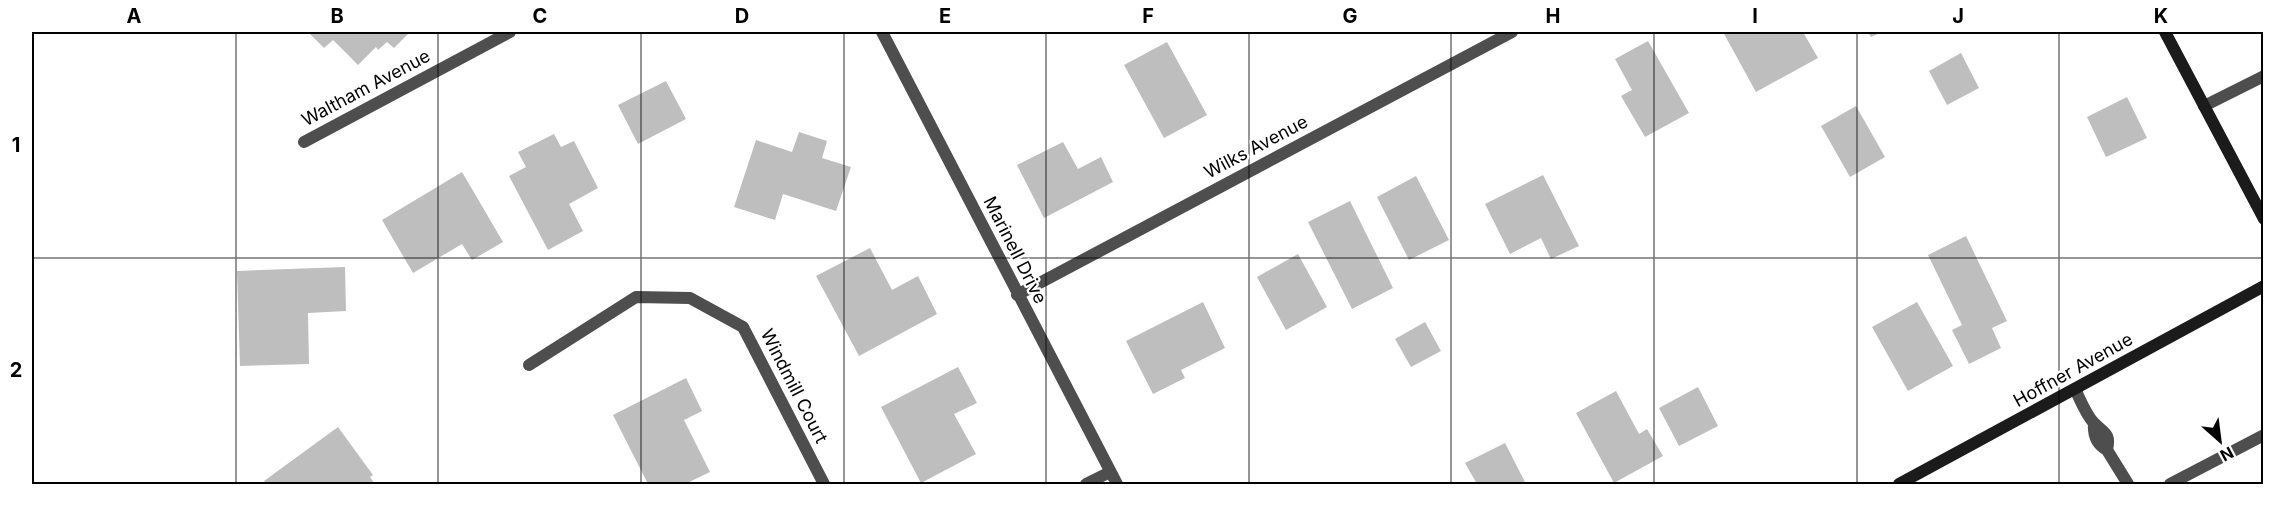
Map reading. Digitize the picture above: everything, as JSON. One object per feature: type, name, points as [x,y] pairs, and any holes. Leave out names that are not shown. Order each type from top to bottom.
[{"type":"main road","points":[[2164,32],[2264,219]]},
{"type":"main road","name":"Hoffner Avenue","points":[[1899,484],[1916,481],[2075,389],[2264,286]]},
{"type":"street","name":"Waltham Avenue","points":[[304,142],[510,32]]},
{"type":"street","name":"Marinell Drive","points":[[882,32],[1117,484]]},
{"type":"street","name":"Wilks Avenue","points":[[1017,295],[1512,32]]},
{"type":"street","points":[[2204,106],[2264,76]]},
{"type":"street","name":"Windmill Court","points":[[528,365],[636,297],[690,298],[743,327],[824,484]]},
{"type":"street","points":[[2075,389],[2094,423],[2093,432],[2099,446],[2107,450],[2128,484]]},
{"type":"street","points":[[2170,484],[2264,435]]},
{"type":"street","points":[[1086,484],[1110,472]]},
{"type":"building","points":[[308,32],[410,32],[394,48],[387,42],[378,50],[376,47],[358,65],[333,40],[324,48]]},
{"type":"building","points":[[1723,32],[1803,32],[1818,58],[1756,92]]},
{"type":"building","points":[[1868,32],[1882,32],[1871,37]]},
{"type":"building","points":[[1648,41],[1689,113],[1645,137],[1621,96],[1632,90],[1615,59]]},
{"type":"building","points":[[1167,42],[1207,115],[1164,138],[1124,65]]},
{"type":"building","points":[[1961,53],[1979,88],[1947,105],[1929,71]]},
{"type":"building","points":[[666,81],[686,119],[638,144],[618,105]]},
{"type":"building","points":[[2127,97],[2147,138],[2106,157],[2087,117]]},
{"type":"building","points":[[1856,106],[1885,157],[1850,177],[1821,126]]},
{"type":"building","points":[[799,132],[827,141],[822,158],[851,167],[836,211],[783,194],[775,220],[734,207],[756,140],[792,152]]},
{"type":"building","points":[[554,134],[561,147],[574,141],[598,188],[569,204],[583,231],[548,250],[509,176],[526,167],[518,152]]},
{"type":"building","points":[[1063,142],[1078,169],[1101,157],[1113,182],[1044,218],[1017,165]]},
{"type":"building","points":[[462,172],[503,242],[472,260],[462,244],[413,273],[382,220]]},
{"type":"building","points":[[1543,175],[1579,246],[1551,259],[1541,238],[1510,254],[1485,204]]},
{"type":"building","points":[[1416,176],[1449,240],[1409,260],[1377,197]]},
{"type":"building","points":[[1350,201],[1393,288],[1352,309],[1308,222]]},
{"type":"building","points":[[1966,236],[2007,321],[1992,328],[2001,348],[1969,364],[1952,330],[1962,325],[1928,255]]},
{"type":"building","points":[[870,248],[892,290],[918,276],[937,314],[859,356],[816,276]]},
{"type":"building","points":[[1298,254],[1327,307],[1286,330],[1257,277]]},
{"type":"building","points":[[345,267],[346,311],[308,313],[309,364],[240,366],[237,271]]},
{"type":"building","points":[[1203,302],[1225,348],[1181,370],[1185,378],[1153,394],[1126,341]]},
{"type":"building","points":[[1917,302],[1953,366],[1908,391],[1872,327]]},
{"type":"building","points":[[1425,322],[1441,351],[1411,367],[1395,339]]},
{"type":"building","points":[[958,367],[977,403],[954,414],[976,454],[921,483],[881,407]]},
{"type":"building","points":[[686,378],[702,411],[684,420],[710,472],[685,484],[648,484],[613,415]]},
{"type":"building","points":[[1698,387],[1718,426],[1679,446],[1659,408]]},
{"type":"building","points":[[1616,391],[1639,434],[1647,429],[1663,456],[1614,483],[1576,413]]},
{"type":"building","points":[[338,427],[373,475],[370,477],[375,484],[267,484],[264,481]]},
{"type":"building","points":[[1505,443],[1526,484],[1477,484],[1465,463]]}]
